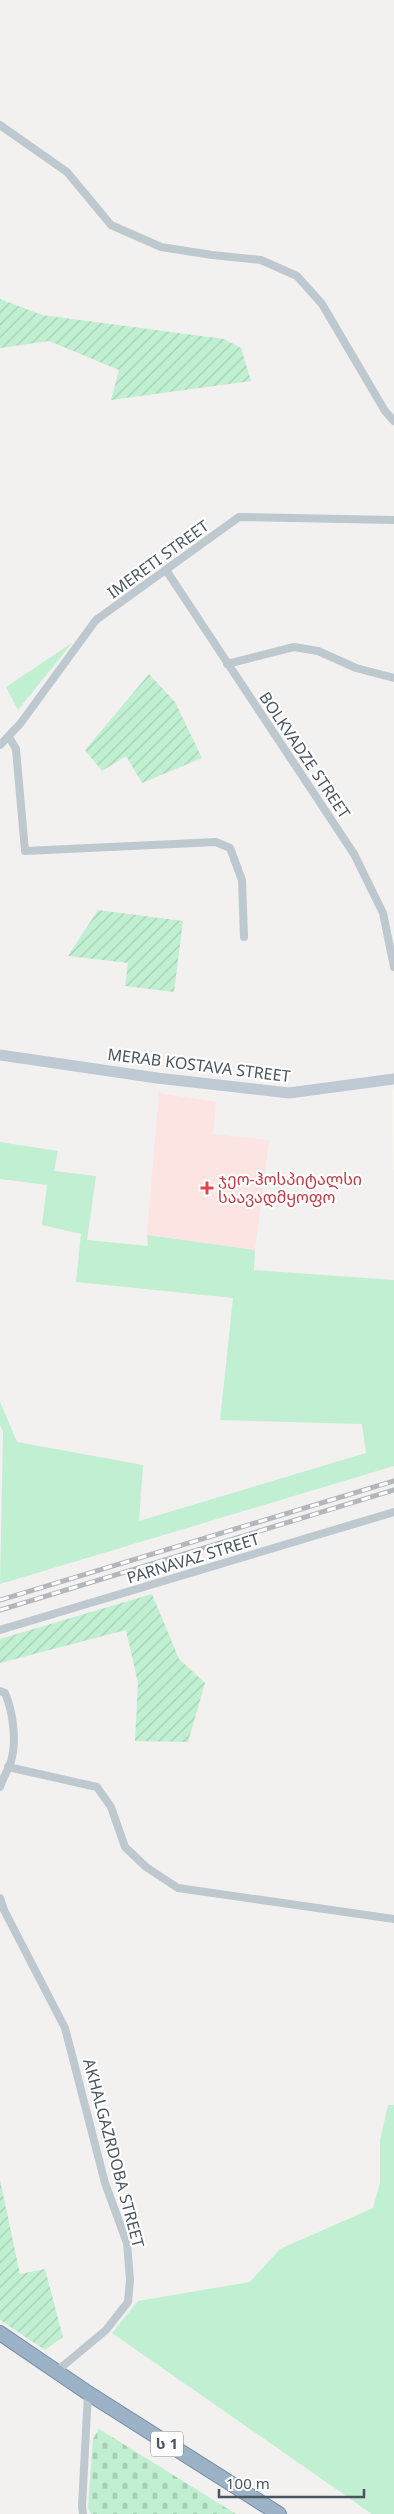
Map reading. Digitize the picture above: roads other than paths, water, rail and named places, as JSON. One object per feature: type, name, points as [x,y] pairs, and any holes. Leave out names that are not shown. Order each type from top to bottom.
[{"type":"highway","name":"ს 1","points":[[0,2333],[88,2393],[278,2514]]},
{"type":"main road","name":"MERAB KOSTAVA STREET","points":[[0,1055],[157,1078],[289,1093],[394,1079]]},
{"type":"street","points":[[0,124],[67,172],[111,225],[161,247],[261,260],[297,276],[322,304],[385,411],[394,421]]},
{"type":"street","name":"IMERETI STREET","points":[[0,745],[9,737],[96,620],[239,518],[394,520]]},
{"type":"street","name":"BOLKVADZE STREET","points":[[166,570],[354,854],[383,913],[394,967]]},
{"type":"street","points":[[227,664],[294,646],[318,652],[356,668],[394,678]]},
{"type":"street","points":[[9,737],[16,748],[25,850],[216,842],[230,848],[242,880],[244,937]]},
{"type":"street","name":"PARNAVAZ STREET","points":[[0,1630],[394,1512]]},
{"type":"street","points":[[0,1691],[5,1693],[11,1708],[11,1759],[0,1787]]},
{"type":"street","points":[[8,1767],[97,1787],[112,1807],[125,1847],[146,1867],[178,1888],[394,1919]]},
{"type":"street","name":"AKHALGAZRDOBA STREET","points":[[0,1898],[4,1910],[65,2028],[105,2183],[127,2243],[130,2280],[128,2302],[106,2330],[57,2372]]},
{"type":"street","points":[[84,2514],[82,2506],[88,2393]]},
{"type":"railway","points":[[0,1600],[394,1481]]},
{"type":"railway","points":[[0,1610],[394,1490]]},
{"type":"place","name":"ჯეო-ჰოსპიტალსი საავადმყოფო","points":[[207,1188]]}]
